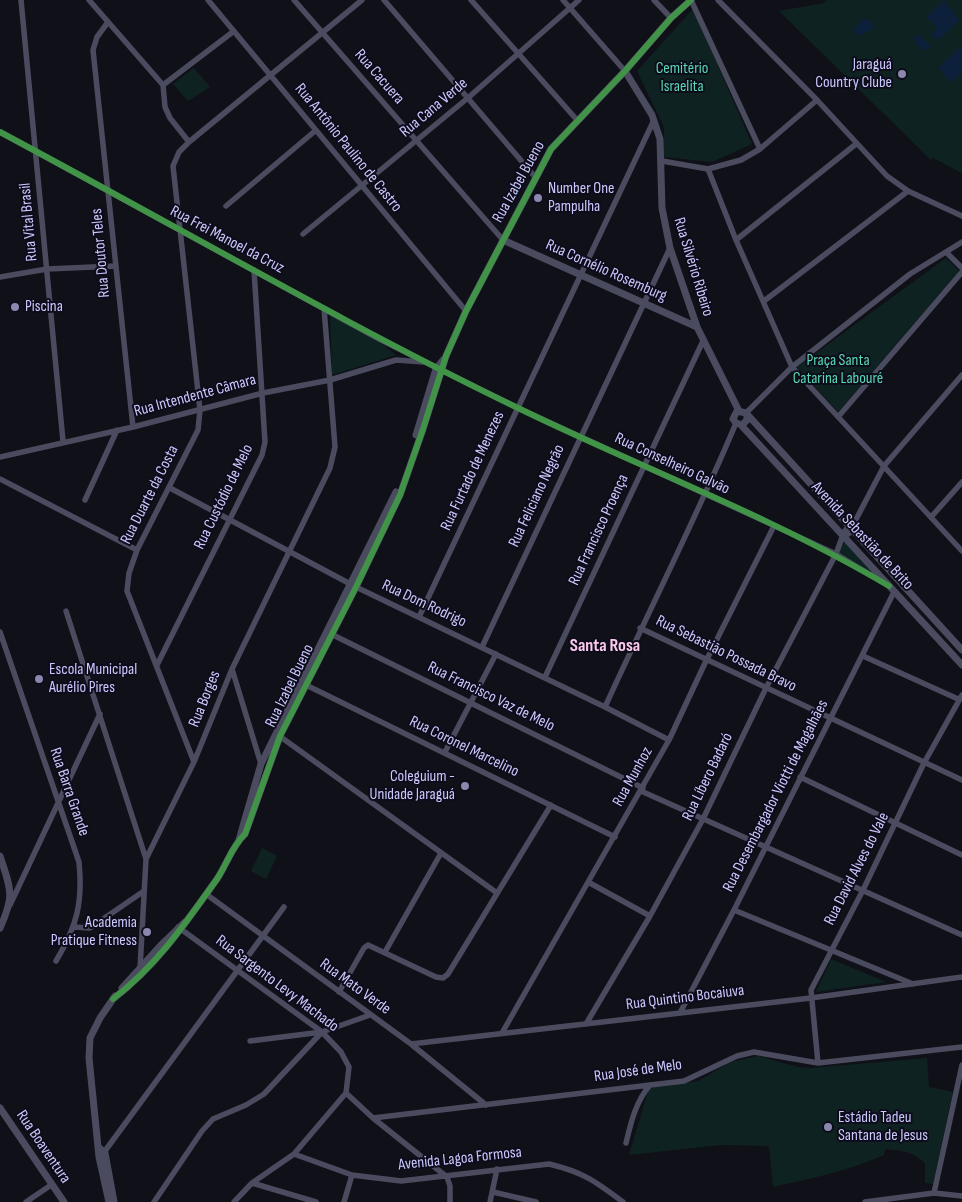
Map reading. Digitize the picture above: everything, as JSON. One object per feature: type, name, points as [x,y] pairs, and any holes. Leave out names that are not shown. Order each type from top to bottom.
[{"type":"street","name":"Rua Vital Brasil","points":[[21,0],[64,441]]},
{"type":"street","points":[[90,0],[163,85],[165,106],[170,118],[189,142]]},
{"type":"street","name":"Rua Cacuera","points":[[294,0],[503,240]]},
{"type":"street","name":"Rua Duarte da Costa","points":[[194,762],[127,591],[129,573],[137,550],[198,430],[200,410],[173,166],[179,152],[189,142],[362,0]]},
{"type":"street","points":[[384,0],[469,97],[536,178]]},
{"type":"street","points":[[471,0],[577,120]]},
{"type":"street","points":[[563,0],[625,71]]},
{"type":"street","name":"Rua Cana Verde","points":[[304,234],[469,97],[579,0]]},
{"type":"street","points":[[654,0],[671,18]]},
{"type":"street","points":[[691,0],[760,149]]},
{"type":"street","name":"Rua Izabel Bueno","points":[[114,1202],[102,1155],[98,1147],[92,1103],[90,1038],[100,1018],[113,999],[140,967],[189,920],[239,840],[245,834],[258,801],[277,734],[400,495],[439,368],[466,311],[551,149],[625,71],[671,18],[691,0]]},
{"type":"street","points":[[718,0],[817,100],[886,176],[908,191],[962,216]]},
{"type":"street","name":"Rua Antônio Paulino de Castro","points":[[208,1],[466,311]]},
{"type":"street","name":"Rua Doutor Teles","points":[[108,22],[97,37],[94,50],[133,427]]},
{"type":"street","points":[[163,85],[234,31]]},
{"type":"street","name":"Rua Silvério Ribeiro","points":[[625,71],[654,120],[660,139],[662,208],[670,248],[693,316],[703,341],[744,413]]},
{"type":"street","points":[[662,161],[708,169],[741,160],[760,149],[817,100]]},
{"type":"street","name":"Rua Furtado de Menezes","points":[[419,617],[654,120]]},
{"type":"street","points":[[226,206],[315,131]]},
{"type":"street","name":"Rua Frei Manoel da Cruz","points":[[0,132],[324,308],[439,368]]},
{"type":"street","points":[[736,240],[856,144]]},
{"type":"street","points":[[708,169],[736,240],[792,367],[932,516],[962,551]]},
{"type":"street","points":[[764,301],[908,191]]},
{"type":"street","name":"Rua Cornélio Rosemburg","points":[[503,240],[697,327]]},
{"type":"street","points":[[738,424],[733,417],[744,413],[792,367],[910,274],[962,242]]},
{"type":"street","name":"Rua Feliciano Negrão","points":[[482,647],[670,248]]},
{"type":"street","points":[[946,252],[962,268]]},
{"type":"street","points":[[0,277],[47,270],[116,266]]},
{"type":"street","name":"Rua Custódio de Melo","points":[[157,665],[262,455],[265,442],[263,392],[254,270]]},
{"type":"street","points":[[838,417],[962,272]]},
{"type":"street","name":"Rua Borges","points":[[146,859],[194,762],[232,669],[330,468],[335,447],[324,308]]},
{"type":"street","points":[[688,323],[693,316]]},
{"type":"street","name":"Rua Francisco Proença","points":[[545,677],[703,341]]},
{"type":"street","points":[[396,360],[400,351],[397,347]]},
{"type":"street","name":"Rua Intendente Câmara","points":[[0,457],[64,441],[133,427],[263,392],[330,380],[396,360],[426,362]]},
{"type":"street","name":"Rua Conselheiro Galvão","points":[[439,368],[518,408],[836,554],[889,586]]},
{"type":"street","name":"Rua Líbero Badaró","points":[[586,1024],[650,916],[703,819],[766,688],[836,554],[846,529],[852,527],[884,466],[962,375]]},
{"type":"street","points":[[738,424],[746,422],[744,413]]},
{"type":"street","name":"Avenida Sebastião de Brito","points":[[744,413],[852,527],[962,650]]},
{"type":"street","points":[[606,707],[640,628],[706,495],[738,424]]},
{"type":"street","name":"Avenida Sebastião de Brito","points":[[738,424],[962,665]]},
{"type":"street","points":[[85,500],[118,430]]},
{"type":"street","points":[[0,478],[137,550]]},
{"type":"street","points":[[932,516],[962,482]]},
{"type":"street","name":"Rua Dom Rodrigo","points":[[170,488],[353,585],[545,677],[670,740]]},
{"type":"street","name":"Rua Munhoz","points":[[502,1033],[670,740],[706,660],[774,526]]},
{"type":"street","name":"Rua Desembargador Viotti de Magalhães","points":[[681,1011],[894,592]]},
{"type":"street","points":[[66,611],[146,859],[139,979]]},
{"type":"street","name":"Rua Sebastião Possada Bravo","points":[[640,628],[830,720],[962,780]]},
{"type":"street","name":"Rua Barra Grande","points":[[0,632],[79,862],[82,888],[79,912],[74,927],[56,962]]},
{"type":"street","name":"Rua Francisco Vaz de Melo","points":[[328,633],[471,702],[703,819],[962,935]]},
{"type":"street","points":[[444,752],[496,654]]},
{"type":"street","points":[[863,656],[960,697]]},
{"type":"street","points":[[232,669],[261,755]]},
{"type":"street","name":"Rua Coronel Marcelino","points":[[302,683],[615,837]]},
{"type":"street","name":"Rua David Alves do Vale","points":[[818,1063],[811,990],[896,824],[924,763],[960,697]]},
{"type":"street","points":[[0,928],[100,714]]},
{"type":"street","points":[[277,734],[497,893]]},
{"type":"street","name":"Rua Izabel Bueno","points":[[239,840],[261,764],[261,755],[277,734]]},
{"type":"street","points":[[258,801],[263,772],[261,764]]},
{"type":"street","points":[[800,777],[962,855]]},
{"type":"street","points":[[339,992],[364,948],[368,945],[374,946],[436,977],[443,978],[448,974],[550,804]]},
{"type":"street","points":[[385,952],[441,853]]},
{"type":"street","points":[[0,856],[10,888],[10,905]]},
{"type":"street","points":[[588,882],[650,916]]},
{"type":"street","points":[[74,927],[90,928],[144,891]]},
{"type":"street","name":"Rua Mato Verde","points":[[206,894],[262,937],[411,1044],[486,1105]]},
{"type":"street","points":[[102,1155],[284,907]]},
{"type":"street","points":[[734,910],[830,952],[914,985]]},
{"type":"street","name":"Rua Izabel Bueno","points":[[113,999],[139,979],[180,928]]},
{"type":"street","name":"Rua Sargento Levy Machado","points":[[180,928],[322,1032],[342,1052],[349,1067],[346,1093]]},
{"type":"street","name":"Rua Quintino Bocaiuva","points":[[411,1044],[681,1011],[811,998],[962,977]]},
{"type":"street","points":[[250,1041],[322,1032],[370,1015]]},
{"type":"street","points":[[154,1202],[202,1131],[213,1119],[246,1105],[264,1094],[322,1032]]},
{"type":"street","name":"Rua José de Melo","points":[[372,1118],[684,1081],[736,1056],[754,1052],[818,1063],[962,1046]]},
{"type":"street","points":[[934,1193],[962,1065]]},
{"type":"street","points":[[626,1143],[632,1118],[642,1094],[650,1085]]},
{"type":"street","points":[[234,1202],[252,1183],[294,1154],[346,1093],[372,1118],[447,1177],[450,1186],[450,1202]]},
{"type":"street","name":"Rua Boaventura","points":[[0,1108],[64,1202]]},
{"type":"street","name":"Avenida Lagoa Formosa","points":[[294,1154],[352,1175],[401,1181],[549,1164],[592,1178],[623,1202]]},
{"type":"street","name":"Rua Izabel Bueno","points":[[102,1155],[109,1202]]},
{"type":"street","points":[[490,1202],[497,1169]]},
{"type":"street","points":[[344,1202],[352,1175]]},
{"type":"street","points":[[252,1183],[316,1202]]},
{"type":"street","points":[[26,1202],[51,1184]]},
{"type":"street","points":[[493,1192],[536,1202]]},
{"type":"street","points":[[865,1202],[934,1193],[962,1196]]},
{"type":"green space","name":"Jaraguá Country Clube","points":[[826,0],[962,0],[962,173],[933,158],[931,160],[779,11],[824,3]]},
{"type":"green space","name":"Cemitério Israelita","points":[[693,9],[752,144],[712,162],[664,157],[664,127],[637,71]]},
{"type":"green space","points":[[194,68],[210,87],[188,101],[173,84]]},
{"type":"green space","name":"Praça Santa Catarina Labouré","points":[[946,258],[959,271],[838,412],[797,367]]},
{"type":"green space","points":[[330,315],[377,340],[396,355],[332,375]]},
{"type":"green space","points":[[844,540],[879,579],[838,556]]},
{"type":"green space","points":[[262,848],[277,856],[266,879],[251,871]]},
{"type":"green space","points":[[831,959],[886,982],[816,992]]},
{"type":"green space","points":[[758,1056],[798,1067],[811,1068],[927,1058],[929,1087],[953,1092],[933,1184],[925,1183],[925,1163],[916,1156],[897,1150],[885,1149],[884,1155],[871,1161],[830,1174],[773,1187],[769,1146],[721,1145],[629,1155],[649,1088],[698,1081],[731,1062]]},
{"type":"water","points":[[944,0],[959,20],[938,40],[931,34],[938,28],[927,17]]},
{"type":"water","points":[[864,18],[871,21],[874,28],[859,36],[853,30]]},
{"type":"water","points":[[918,35],[929,44],[929,49],[924,50],[915,43],[914,36]]},
{"type":"water","points":[[962,46],[962,72],[951,82],[938,68]]},
{"type":"cycle path","points":[[113,999],[129,986],[170,943],[217,879],[233,850],[245,834],[280,736],[356,587],[400,495],[446,356],[466,311],[551,149],[625,71],[671,18],[691,0]]},
{"type":"cycle path","points":[[0,132],[322,308],[452,376],[564,430],[799,537],[889,586]]},
{"type":"place","name":"Jaraguá Country Clube","points":[[902,74]]},
{"type":"place","name":"Number One Pampulha","points":[[538,198]]},
{"type":"place","name":"Piscina","points":[[15,307]]},
{"type":"place","name":"Escola Municipal Aurélio Pires","points":[[39,679]]},
{"type":"place","name":"Coleguium - Unidade Jaraguá","points":[[465,786]]},
{"type":"place","name":"Academia Pratique Fitness","points":[[147,932]]},
{"type":"place","name":"Estádio Tadeu Santana de Jesus","points":[[828,1127]]},
{"type":"district","name":"Santa Rosa","points":[[605,646]]}]
